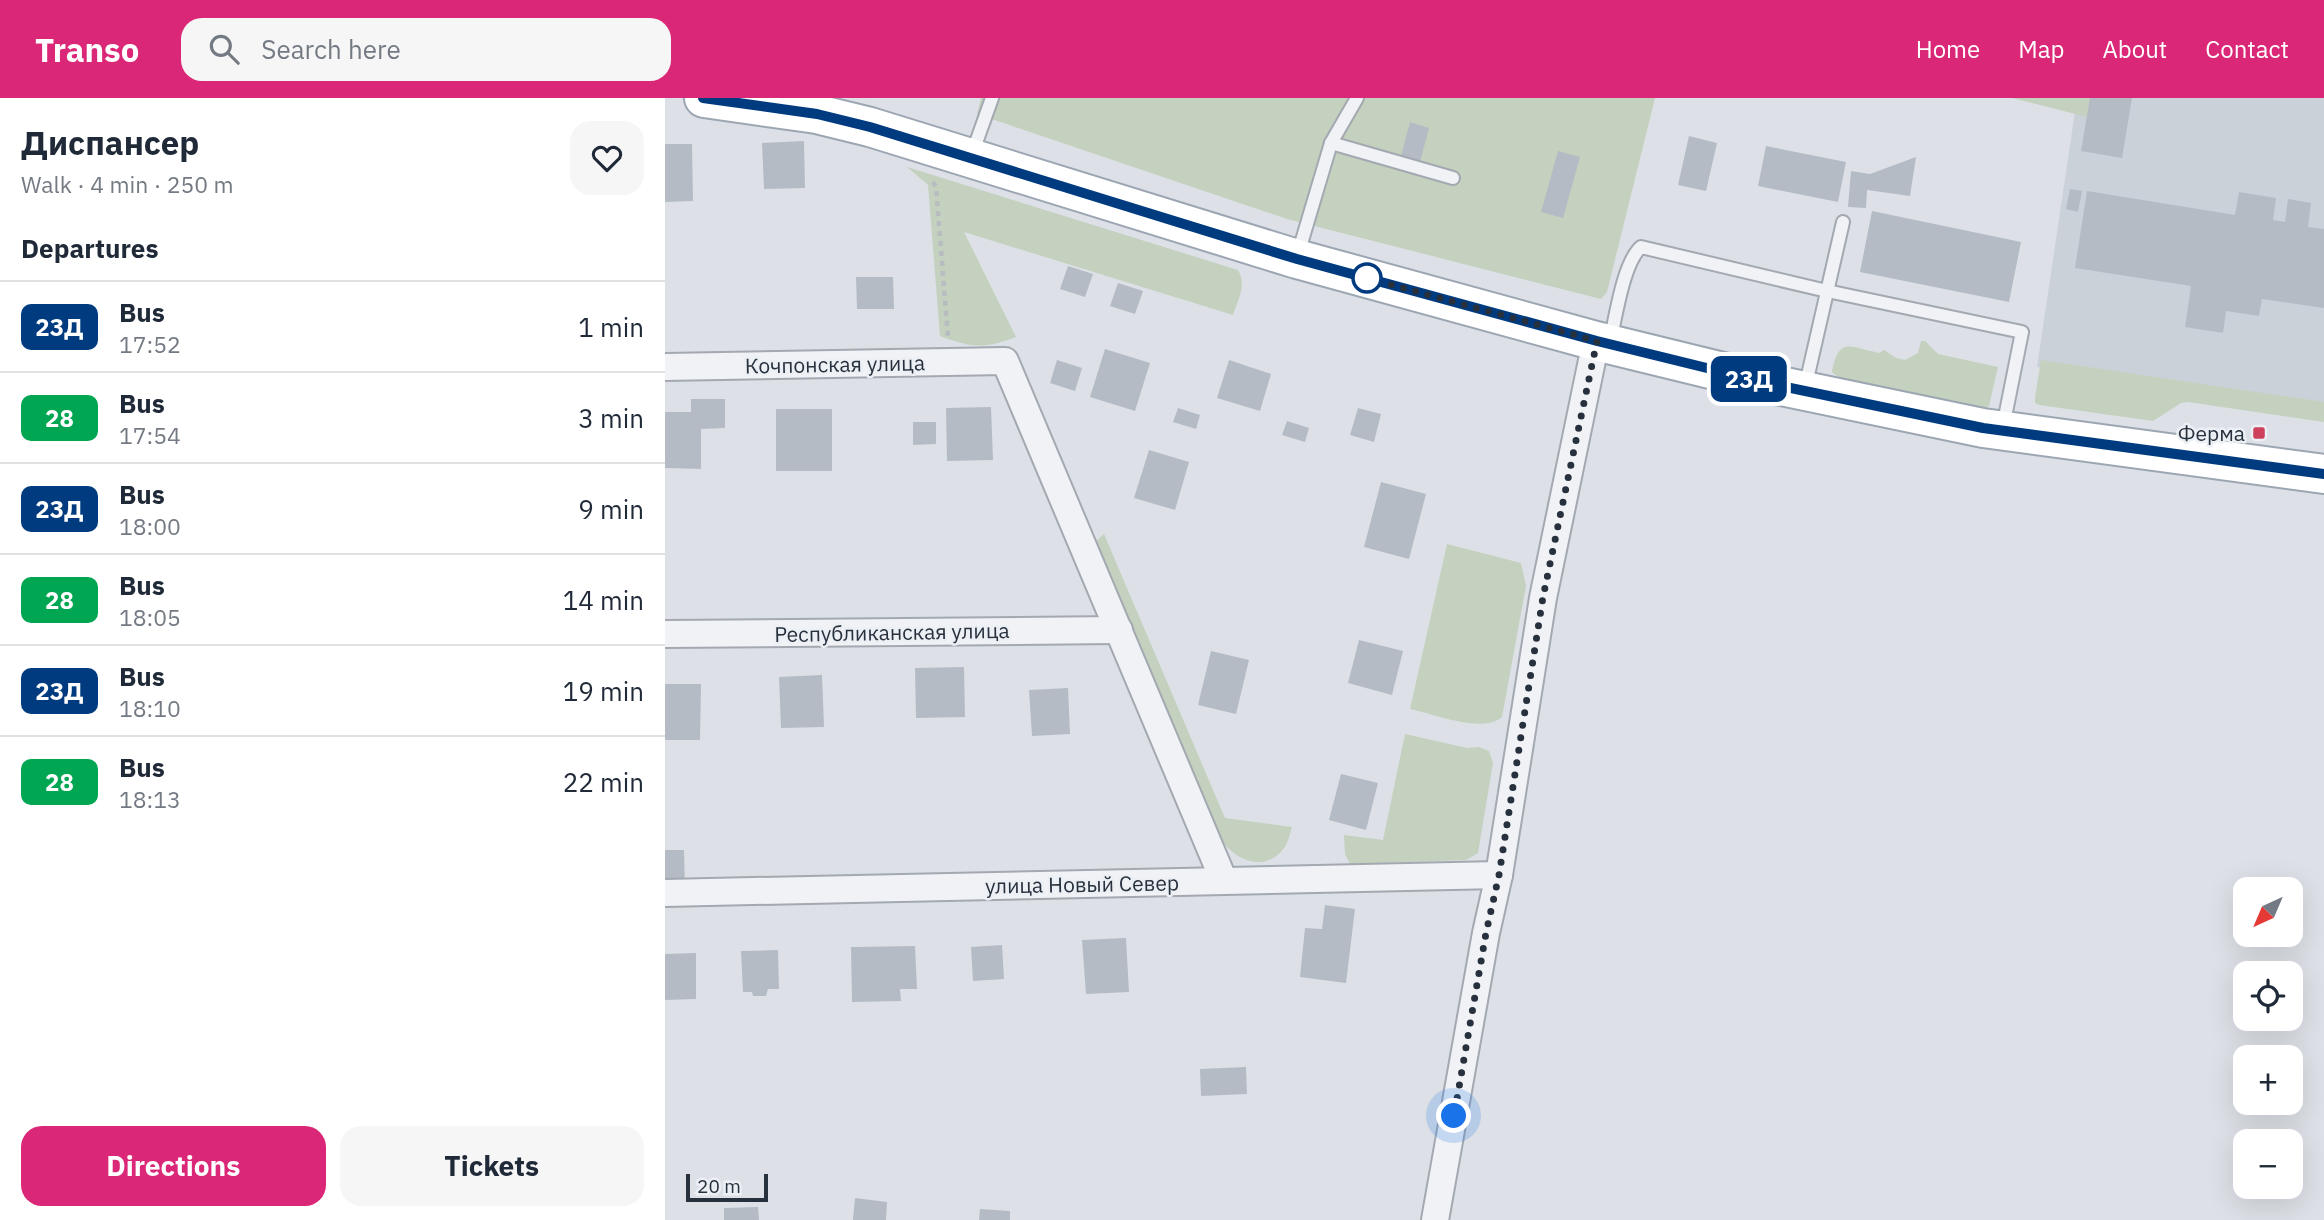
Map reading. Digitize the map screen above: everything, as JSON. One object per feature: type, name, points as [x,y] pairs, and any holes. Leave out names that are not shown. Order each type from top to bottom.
[{"type":"main road","points":[[703,98],[817,114],[870,127],[1297,259],[1603,342],[1804,391],[2002,431],[2324,474]]},
{"type":"street","points":[[1435,1220],[1486,933],[1499,875],[1543,597],[1603,342]]},
{"type":"street","name":"Кочпонская улица","points":[[665,366],[1006,361],[1119,630]]},
{"type":"street","points":[[1119,630],[1224,881]]},
{"type":"street","name":"Республиканская улица","points":[[665,634],[1119,630]]},
{"type":"street","name":"улица Новый Север","points":[[665,893],[1499,875]]},
{"type":"lane","points":[[971,158],[992,98]]},
{"type":"lane","points":[[1297,259],[1331,143],[1357,98]]},
{"type":"lane","points":[[1331,143],[1453,178]]},
{"type":"lane","points":[[1804,391],[1843,222]]},
{"type":"lane","points":[[1603,342],[1629,264],[1641,247],[1827,291],[2022,332],[2002,431]]},
{"type":"path","points":[[931,177],[936,187],[950,362]]},
{"type":"shaded area","points":[[2077,98],[2324,98],[2324,408],[2037,367]]},
{"type":"green space","points":[[981,98],[1655,98],[1607,292],[1601,299],[1287,219],[977,114]]},
{"type":"green space","points":[[2012,98],[2090,98],[2087,117]]},
{"type":"green space","points":[[907,167],[1238,270],[1242,287],[1233,315],[964,232],[1016,337],[995,344],[978,345],[940,336],[928,185]]},
{"type":"green space","points":[[1921,341],[1925,341],[1938,354],[1998,367],[1989,406],[1984,409],[1843,381],[1832,372],[1838,353],[1847,347],[1879,353],[1884,350],[1905,360],[1918,353]]},
{"type":"green space","points":[[2041,360],[2324,402],[2324,422],[2188,402],[2181,403],[2153,421],[2039,405],[2035,403],[2035,397]]},
{"type":"green space","points":[[1104,534],[1225,818],[1292,827],[1288,841],[1276,856],[1259,862],[1250,861],[1233,852],[1220,838],[1096,547],[1097,540]]},
{"type":"green space","points":[[1447,544],[1521,563],[1526,586],[1502,717],[1494,722],[1471,723],[1410,709]]},
{"type":"green space","points":[[1405,734],[1489,751],[1493,763],[1478,853],[1466,860],[1350,864],[1345,854],[1344,835],[1383,840]]},
{"type":"building","points":[[2090,98],[2132,98],[2122,158],[2081,151]]},
{"type":"building","points":[[1410,122],[1429,128],[1420,162],[1401,156]]},
{"type":"building","points":[[1689,136],[1717,143],[1706,191],[1678,185]]},
{"type":"building","points":[[804,141],[805,188],[764,189],[762,143]]},
{"type":"building","points":[[665,144],[692,144],[693,201],[665,202]]},
{"type":"building","points":[[1766,146],[1846,162],[1838,202],[1758,186]]},
{"type":"building","points":[[1558,151],[1580,157],[1563,218],[1541,212]]},
{"type":"building","points":[[1916,157],[1910,196],[1867,190],[1866,208],[1848,207],[1851,171],[1870,174]]},
{"type":"building","points":[[2070,189],[2082,191],[2078,212],[2066,209]]},
{"type":"building","points":[[2087,191],[2235,215],[2239,192],[2276,198],[2273,220],[2285,222],[2288,199],[2311,203],[2308,227],[2324,229],[2324,308],[2262,299],[2259,316],[2226,311],[2223,333],[2185,327],[2191,286],[2075,268]]},
{"type":"building","points":[[1872,211],[2021,242],[2009,302],[1860,272]]},
{"type":"building","points":[[1068,266],[1093,274],[1085,297],[1060,289]]},
{"type":"building","points":[[856,277],[893,277],[894,309],[857,309]]},
{"type":"building","points":[[1118,283],[1143,291],[1135,314],[1110,306]]},
{"type":"building","points":[[1105,349],[1150,363],[1135,411],[1090,397]]},
{"type":"building","points":[[1057,360],[1082,368],[1075,391],[1050,383]]},
{"type":"building","points":[[1229,360],[1271,374],[1260,411],[1217,398]]},
{"type":"building","points":[[691,399],[725,399],[725,428],[701,429],[701,469],[665,468],[665,412],[691,412]]},
{"type":"building","points":[[991,407],[993,460],[947,461],[946,408]]},
{"type":"building","points":[[1178,408],[1200,415],[1196,429],[1173,422]]},
{"type":"building","points":[[1358,408],[1381,414],[1374,442],[1350,435]]},
{"type":"building","points":[[776,409],[832,409],[832,471],[776,471]]},
{"type":"building","points":[[1287,421],[1309,428],[1305,442],[1282,435]]},
{"type":"building","points":[[913,422],[936,422],[936,444],[913,445]]},
{"type":"building","points":[[1149,450],[1189,462],[1175,510],[1134,498]]},
{"type":"building","points":[[1381,482],[1426,494],[1409,559],[1364,547]]},
{"type":"building","points":[[1359,640],[1403,651],[1392,695],[1348,683]]},
{"type":"building","points":[[1211,651],[1249,660],[1236,714],[1198,705]]},
{"type":"building","points":[[964,667],[965,717],[916,718],[915,668]]},
{"type":"building","points":[[822,675],[824,727],[781,728],[779,677]]},
{"type":"building","points":[[665,684],[701,684],[700,740],[665,740]]},
{"type":"building","points":[[1068,688],[1070,734],[1032,736],[1029,690]]},
{"type":"building","points":[[1341,774],[1378,783],[1366,830],[1329,820]]},
{"type":"building","points":[[665,850],[684,850],[685,890],[665,891]]},
{"type":"building","points":[[1325,905],[1355,909],[1346,983],[1300,977],[1305,928],[1322,929]]},
{"type":"building","points":[[1126,938],[1129,992],[1086,994],[1082,940]]},
{"type":"building","points":[[1002,945],[1004,979],[973,981],[971,947]]},
{"type":"building","points":[[915,946],[917,989],[900,989],[901,1001],[852,1002],[851,947]]},
{"type":"building","points":[[778,950],[779,989],[768,989],[766,996],[753,996],[752,992],[743,992],[741,951]]},
{"type":"building","points":[[696,953],[696,999],[665,1000],[665,954]]},
{"type":"building","points":[[1246,1067],[1247,1094],[1201,1096],[1200,1069]]},
{"type":"building","points":[[855,1198],[887,1202],[886,1220],[853,1220]]},
{"type":"building","points":[[758,1207],[759,1220],[724,1220],[724,1208]]},
{"type":"building","points":[[980,1209],[1010,1211],[1010,1220],[979,1220]]},
{"type":"bus line","name":"23Д","points":[[703,98],[817,114],[870,127],[1297,259],[1597,341],[1776,385],[1983,428],[2324,474]]},
{"type":"place","name":"Ферма","points":[[2259,433]]},
{"type":"route","points":[[1367,278],[1597,341],[1543,597],[1499,875],[1486,933],[1454,1116]]}]
